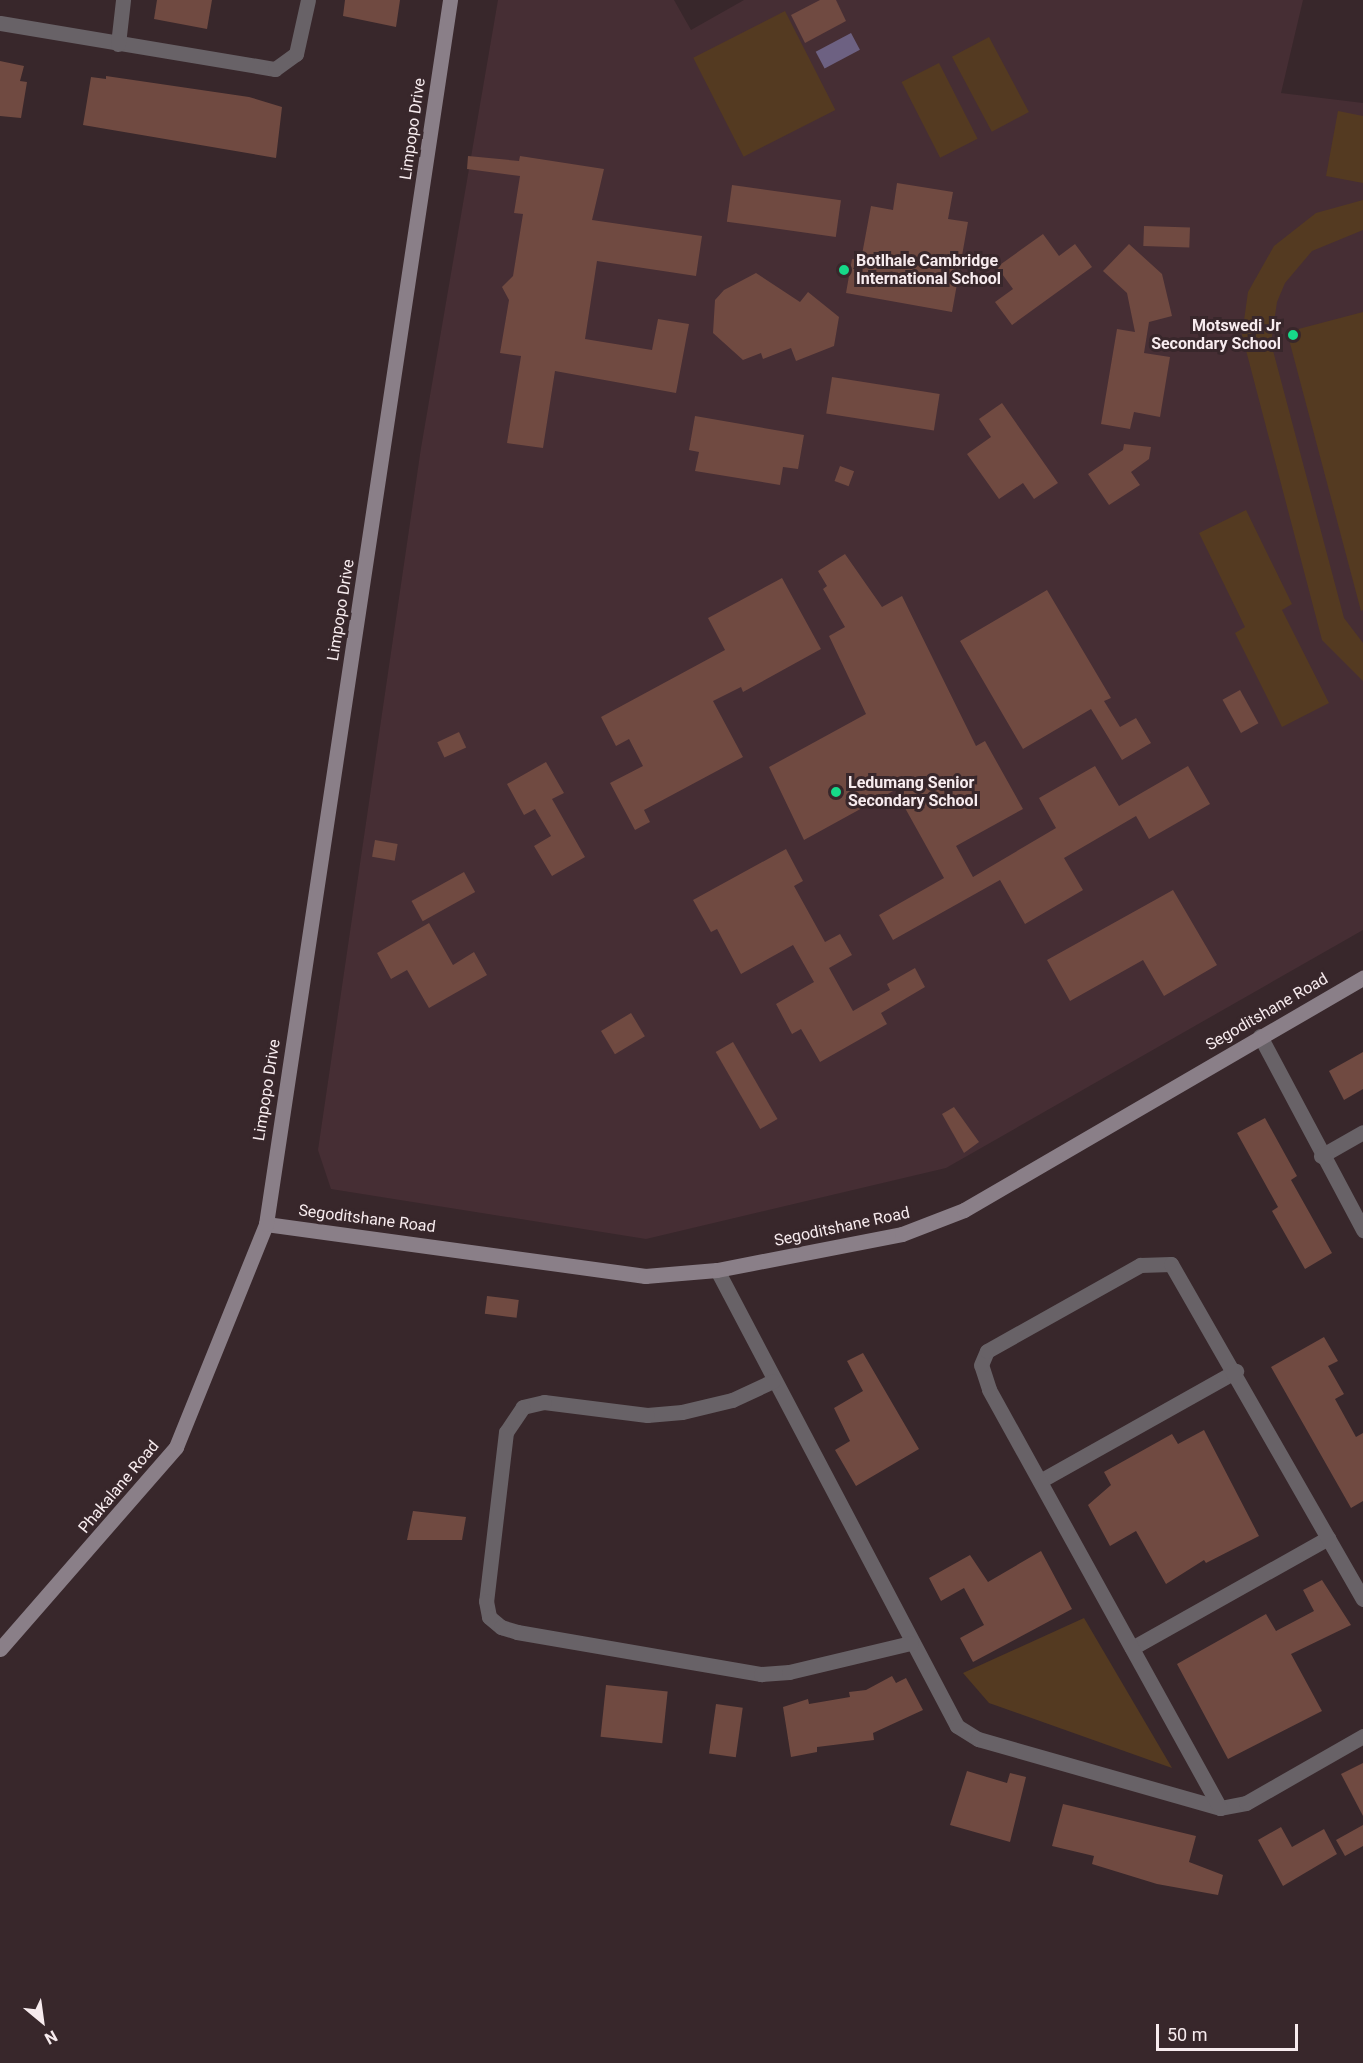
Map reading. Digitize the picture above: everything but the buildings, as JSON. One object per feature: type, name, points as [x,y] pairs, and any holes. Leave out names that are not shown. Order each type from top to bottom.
[{"type":"street","points":[[118,44],[123,0]]},
{"type":"street","points":[[0,23],[275,69],[288,64],[296,54],[308,0]]},
{"type":"street","name":"Limpopo Drive","points":[[266,1224],[450,0]]},
{"type":"street","name":"Segoditshane Road","points":[[266,1224],[622,1275],[717,1270],[902,1234],[950,1218],[1363,978]]},
{"type":"street","points":[[1260,1036],[1363,1230]]},
{"type":"street","points":[[1322,1156],[1363,1132]]},
{"type":"street","name":"Phakalane Road","points":[[0,1649],[176,1447],[266,1224]]},
{"type":"street","points":[[1220,1809],[989,1389],[981,1365],[994,1345],[1096,1286],[1140,1264],[1171,1264],[1236,1371],[1363,1599]]},
{"type":"street","points":[[717,1270],[772,1381],[957,1726],[978,1738],[1220,1809],[1246,1803],[1363,1736]]},
{"type":"street","points":[[1040,1481],[1236,1371]]},
{"type":"street","points":[[772,1381],[732,1400],[682,1412],[647,1414],[544,1402],[523,1407],[506,1432],[486,1600],[489,1617],[501,1628],[517,1632],[761,1674],[911,1643]]},
{"type":"street","points":[[1132,1648],[1328,1538]]},
{"type":"shaded area","points":[[498,0],[674,0],[691,30],[744,0],[1303,0],[1281,93],[1363,103],[1363,930],[946,1168],[646,1239],[331,1189],[318,1150],[421,448]]},
{"type":"shaded area","points":[[785,11],[835,110],[744,157],[693,58]]},
{"type":"shaded area","points":[[851,33],[860,50],[825,69],[816,52]]},
{"type":"shaded area","points":[[989,37],[1029,112],[992,132],[952,57]]},
{"type":"shaded area","points":[[939,63],[978,139],[940,158],[902,82]]},
{"type":"shaded area","points":[[1338,111],[1363,116],[1363,183],[1326,176]]},
{"type":"shaded area","points":[[1363,200],[1363,230],[1312,251],[1285,283],[1277,302],[1271,343],[1344,618],[1363,643],[1363,681],[1322,640],[1242,335],[1248,292],[1274,246],[1316,213]]},
{"type":"shaded area","points":[[1363,312],[1363,610],[1361,611],[1287,332]]},
{"type":"shaded area","points":[[1246,510],[1292,604],[1282,610],[1329,703],[1282,727],[1235,633],[1245,627],[1199,533]]},
{"type":"shaded area","points":[[1084,1618],[1172,1768],[989,1703],[963,1673]]},
{"type":"place","name":"Botlhale Cambridge International School","points":[[844,270]]},
{"type":"place","name":"Motswedi Jr Secondary School","points":[[1293,335]]},
{"type":"place","name":"Ledumang Senior Secondary School","points":[[836,792]]}]
